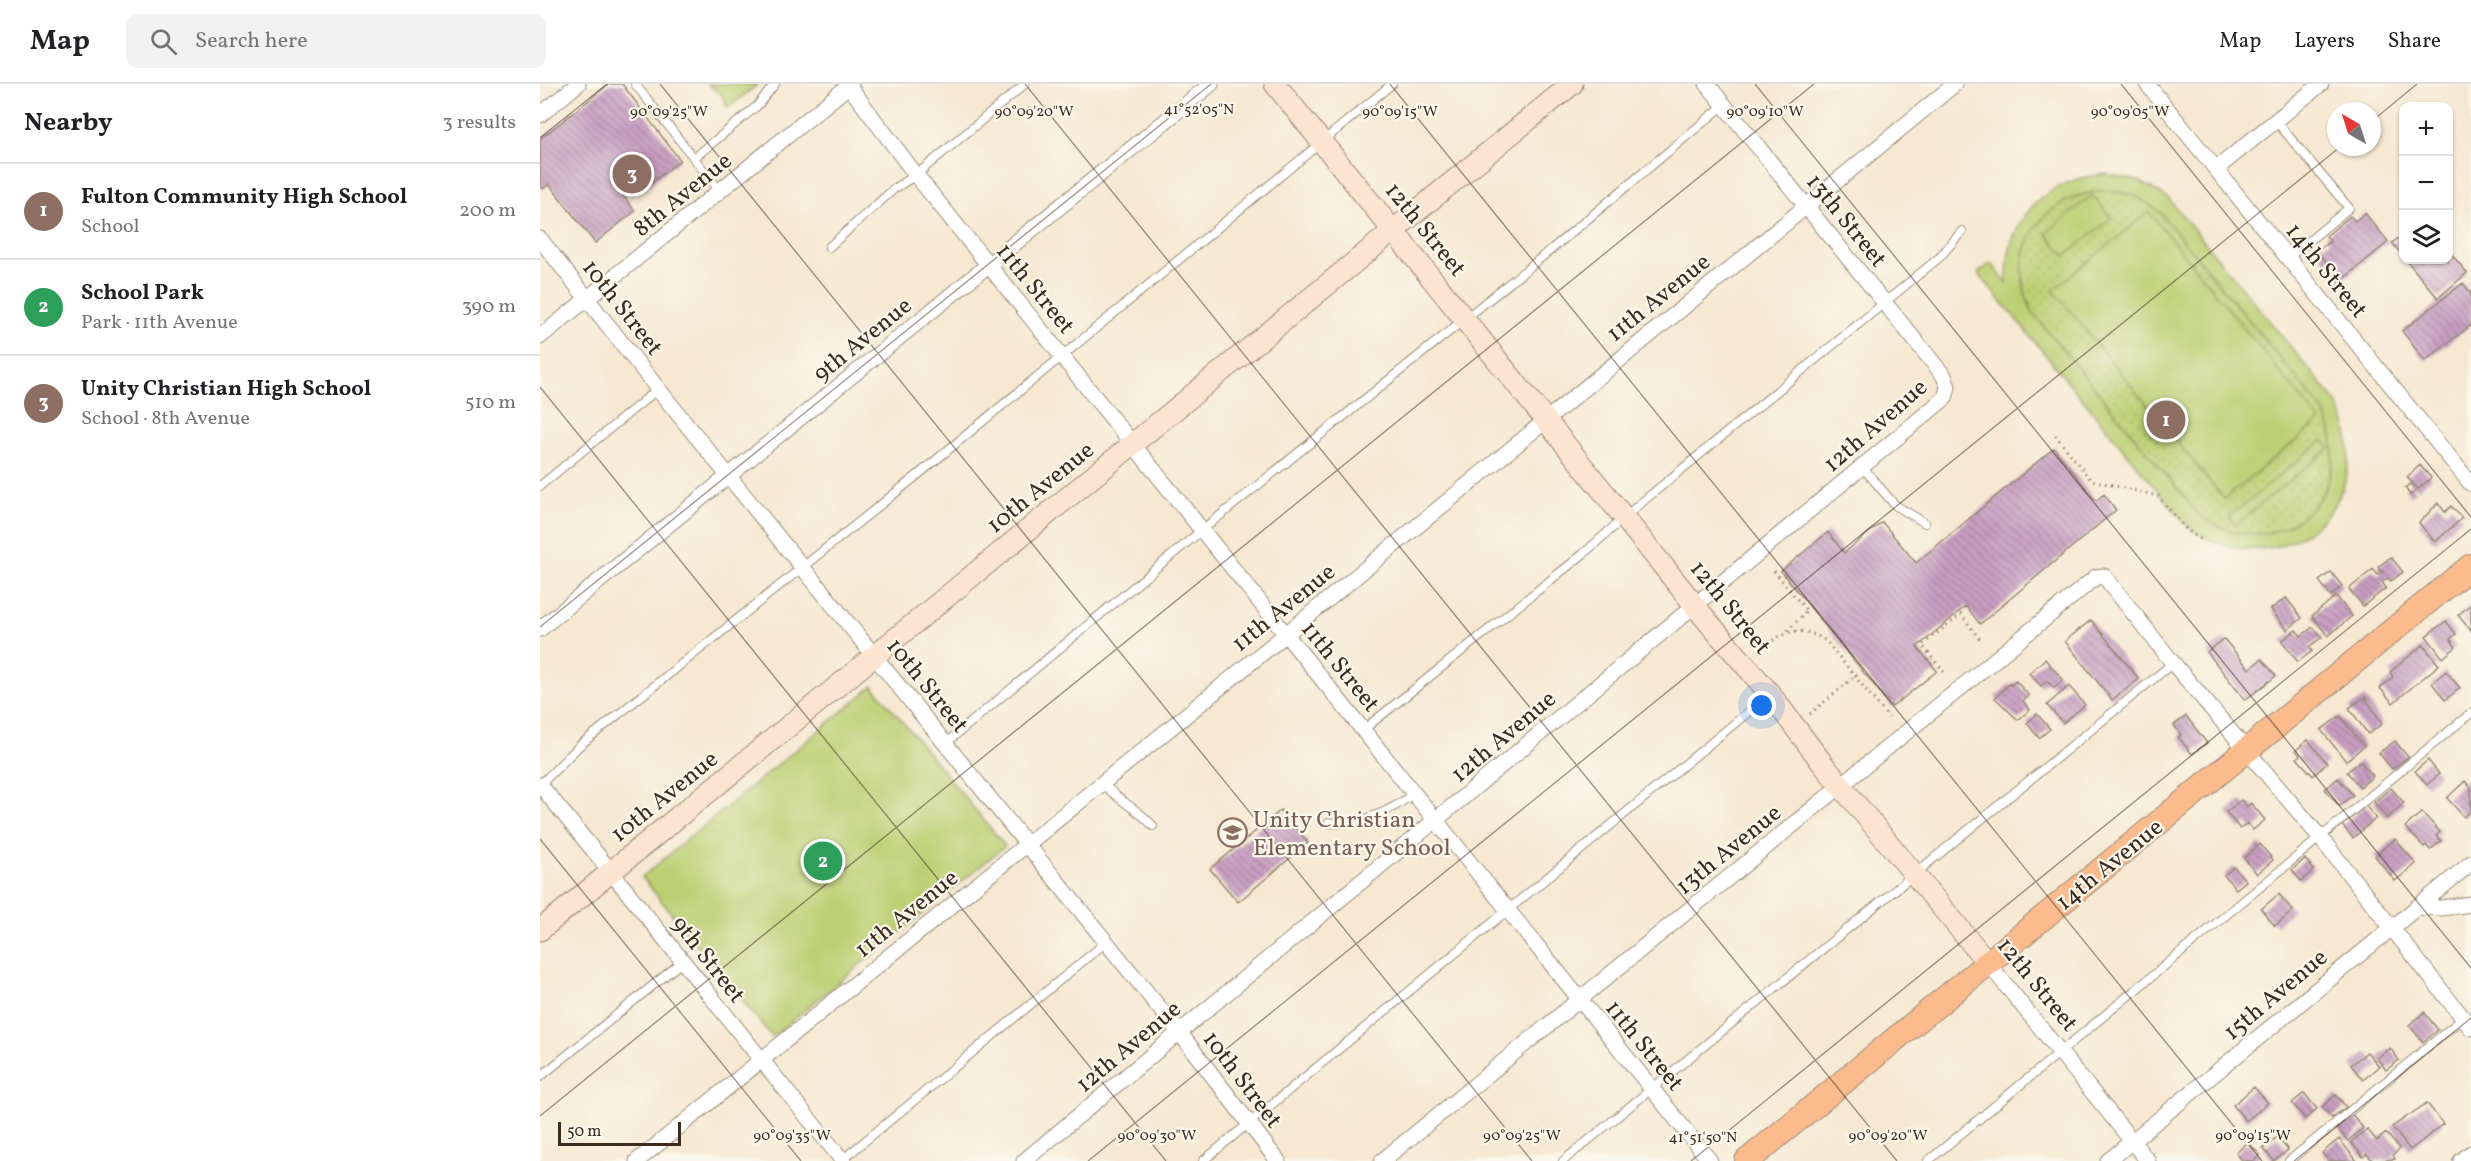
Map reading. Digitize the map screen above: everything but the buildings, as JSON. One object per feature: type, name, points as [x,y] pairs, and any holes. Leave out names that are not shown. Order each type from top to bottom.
[{"type":"main road","name":"14th Avenue","points":[[1747,1161],[2471,566]]},
{"type":"street","points":[[540,115],[578,84]]},
{"type":"street","name":"9th Avenue","points":[[540,629],[1212,84]]},
{"type":"street","name":"12th Street","points":[[1275,84],[2148,1161]]},
{"type":"street","name":"10th Avenue","points":[[540,930],[1572,84]]},
{"type":"street","name":"13th Street","points":[[1707,84],[1944,376],[1948,387]]},
{"type":"street","name":"11th Avenue","points":[[638,1161],[1026,843],[1286,634],[1955,84]]},
{"type":"street","name":"14th Street","points":[[2147,84],[2471,484]]},
{"type":"street","points":[[2216,169],[2321,84]]},
{"type":"street","name":"11th Street","points":[[850,85],[916,174],[989,266],[1710,1161]]},
{"type":"street","name":"8th Avenue","points":[[540,337],[850,85]]},
{"type":"street","name":"10th Street","points":[[540,239],[658,389],[1179,1032],[1278,1161]]},
{"type":"street","name":"12th Avenue","points":[[1024,1161],[1863,468],[1945,398],[1948,387]]},
{"type":"street","name":"13th Avenue","points":[[1382,1161],[2096,577],[2104,576],[2173,663]]},
{"type":"street","points":[[2173,663],[2319,836],[2467,1023]]},
{"type":"street","name":"9th Street","points":[[540,785],[842,1161]]},
{"type":"street","name":"15th Avenue","points":[[2108,1161],[2471,863]]},
{"type":"street","points":[[2418,907],[2442,908],[2471,904]]},
{"type":"street","points":[[2461,1161],[2471,1153]]},
{"type":"lane","points":[[635,84],[720,192]]},
{"type":"lane","points":[[694,158],[757,106],[775,84]]},
{"type":"lane","points":[[829,247],[894,189],[916,174],[1025,84]]},
{"type":"lane","points":[[540,785],[579,746],[802,567],[1392,84]]},
{"type":"lane","points":[[946,743],[1202,530],[1466,319],[1724,105]]},
{"type":"lane","points":[[2276,121],[2349,208],[2288,258]]},
{"type":"lane","points":[[1363,730],[1582,555],[1625,516],[1940,257],[1962,231]]},
{"type":"lane","points":[[540,486],[658,389]]},
{"type":"lane","points":[[1863,468],[1895,505],[1925,523]]},
{"type":"lane","points":[[1563,1161],[2173,663]]},
{"type":"lane","points":[[1203,1161],[1770,694]]},
{"type":"lane","points":[[1928,1161],[2319,836],[2471,713]]},
{"type":"lane","points":[[1102,782],[1112,794],[1141,813],[1153,826]]},
{"type":"lane","points":[[1329,823],[1352,822],[1401,804],[1414,793]]},
{"type":"lane","points":[[842,1161],[1105,943]]},
{"type":"lane","points":[[540,1077],[683,961]]},
{"type":"lane","points":[[2289,1161],[2467,1023]]},
{"type":"path","points":[[2055,435],[2091,480],[2158,496],[2187,530],[2203,541]]},
{"type":"path","points":[[1759,651],[1777,636],[1786,632],[1807,611],[1774,570]]},
{"type":"path","points":[[1944,672],[1922,645],[1961,614],[1981,641]]},
{"type":"path","points":[[1786,632],[1815,634],[1826,641],[1889,718]]},
{"type":"path","points":[[1810,714],[1861,671]]},
{"type":"green space","points":[[708,84],[758,84],[728,108],[722,95]]},
{"type":"green space","points":[[2106,174],[2139,181],[2168,198],[2337,403],[2348,440],[2347,474],[2335,504],[2314,528],[2286,543],[2255,549],[2221,544],[2187,526],[1978,273],[1991,263],[2007,283],[2008,260],[2013,240],[2021,222],[2032,207],[2046,194],[2084,178]],"holes":[[[2106,190],[2134,195],[2158,210],[2324,411],[2333,442],[2331,471],[2321,496],[2304,516],[2281,529],[2255,534],[2227,529],[2198,514],[2032,312],[2024,289],[2022,268],[2026,248],[2034,230],[2046,215],[2063,203],[2083,194]]]},
{"type":"green space","points":[[2106,190],[2134,195],[2158,210],[2324,411],[2333,442],[2331,471],[2321,496],[2304,516],[2281,529],[2255,534],[2227,529],[2198,514],[2032,312],[2024,289],[2022,268],[2026,248],[2034,230],[2046,215],[2063,203],[2083,194]]},
{"type":"green space","points":[[2092,195],[2111,218],[2065,256],[2046,233]]},
{"type":"green space","points":[[2149,212],[2320,421],[2224,499],[2053,290]]},
{"type":"green space","points":[[2323,440],[2330,448],[2235,525],[2229,517]]},
{"type":"green space","points":[[873,686],[1005,846],[772,1037],[642,877]]},
{"type":"place","name":"Unity Christian High School","points":[[632,174]]},
{"type":"place","name":"Fulton Community High School","points":[[2166,420]]},
{"type":"place","name":"Unity Christian Elementary School","points":[[1232,833]]},
{"type":"place","name":"School Park","points":[[823,861]]}]
